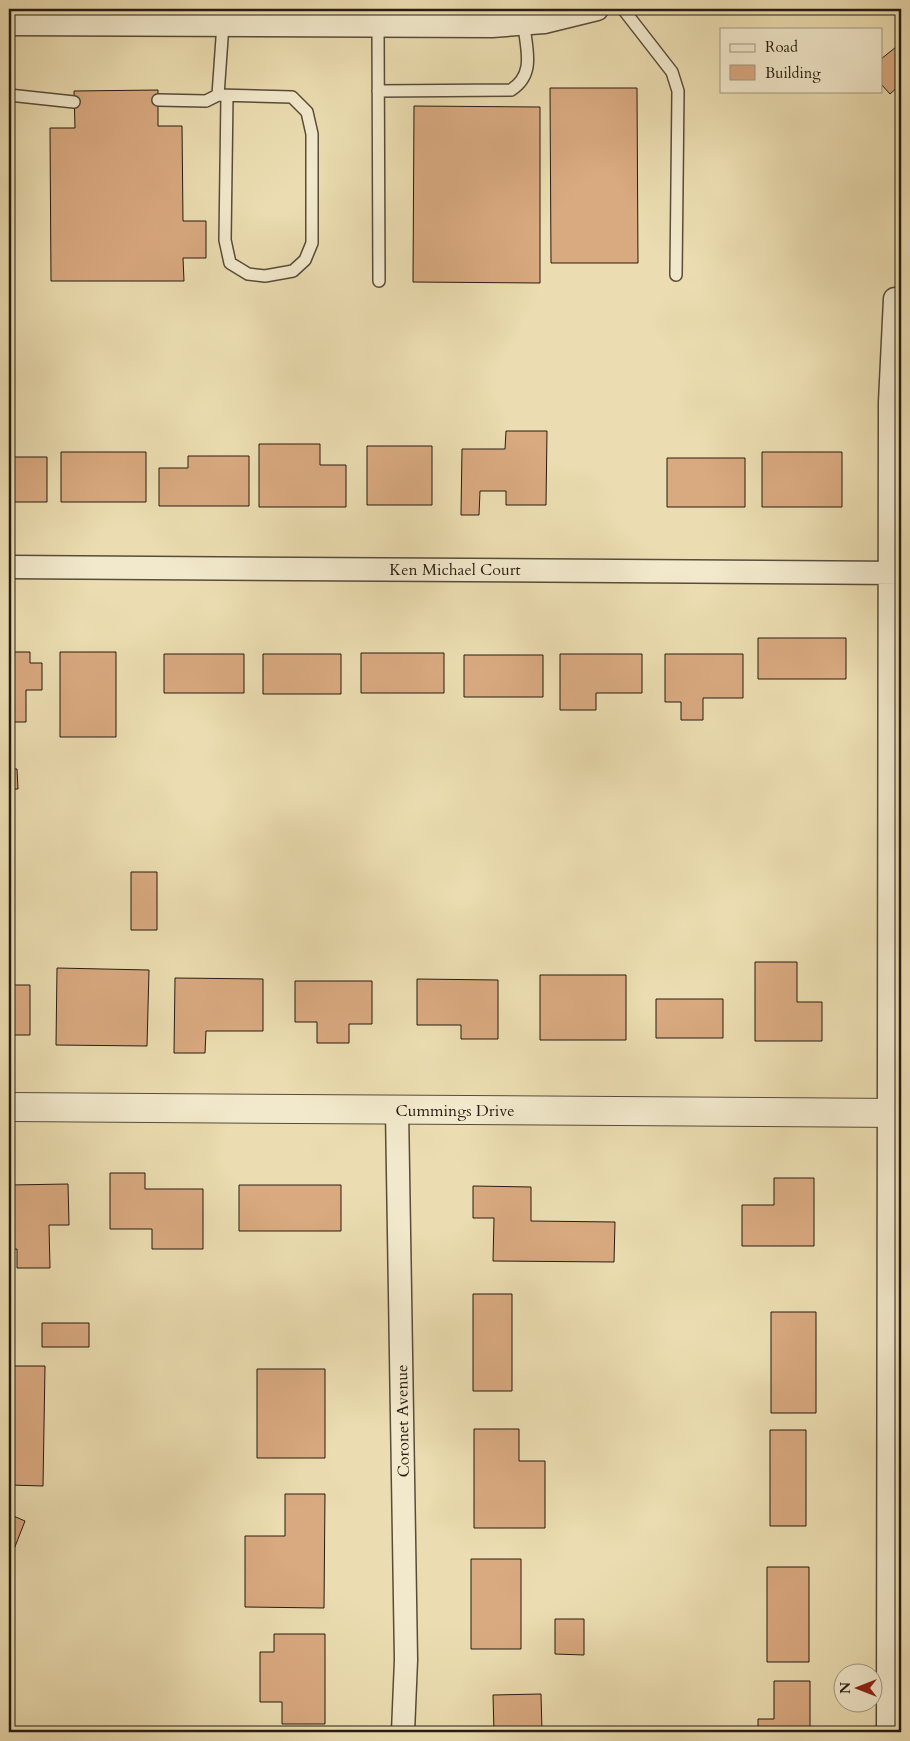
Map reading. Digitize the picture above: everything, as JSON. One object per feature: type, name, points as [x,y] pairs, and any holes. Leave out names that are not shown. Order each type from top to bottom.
[{"type":"street","points":[[9,24],[34,16],[146,16],[223,24],[324,17],[378,26],[524,24],[566,17],[597,9]]},
{"type":"street","points":[[888,1732],[896,1113],[896,572],[890,402],[895,299]]},
{"type":"street","name":"Ken Michael Court","points":[[9,567],[896,572]]},
{"type":"street","name":"Cummings Drive","points":[[9,1106],[896,1113]]},
{"type":"street","name":"Coronet Avenue","points":[[397,1110],[406,1660],[403,1732]]},
{"type":"lane","points":[[623,9],[672,72],[678,91],[676,275]]},
{"type":"lane","points":[[158,100],[206,101],[223,95],[292,97],[307,112],[312,134],[312,242],[306,260],[293,271],[265,276],[248,274],[230,262],[225,240],[223,95],[223,24]]},
{"type":"lane","points":[[378,91],[511,90],[522,83],[528,66],[524,24]]},
{"type":"lane","points":[[378,26],[379,281]]},
{"type":"lane","points":[[9,95],[74,102]]},
{"type":"building","points":[[901,43],[901,84],[890,94],[882,85],[882,58]]},
{"type":"building","points":[[550,88],[637,88],[638,263],[551,263]]},
{"type":"building","points":[[158,90],[158,126],[182,126],[183,221],[206,221],[206,258],[183,258],[184,281],[51,281],[50,128],[75,128],[74,91]]},
{"type":"building","points":[[414,106],[540,107],[540,283],[413,282]]},
{"type":"building","points":[[506,431],[547,431],[546,505],[506,505],[506,491],[480,491],[479,515],[461,515],[462,449],[505,449]]},
{"type":"building","points":[[259,444],[320,444],[320,465],[346,465],[346,507],[259,507]]},
{"type":"building","points":[[367,446],[432,446],[432,505],[367,505]]},
{"type":"building","points":[[61,452],[146,452],[146,502],[61,502]]},
{"type":"building","points":[[762,452],[842,452],[842,507],[762,507]]},
{"type":"building","points":[[188,456],[249,456],[249,506],[159,506],[159,468],[188,468]]},
{"type":"building","points":[[9,457],[47,457],[47,502],[9,502]]},
{"type":"building","points":[[667,458],[745,458],[745,507],[667,507]]},
{"type":"building","points":[[758,638],[846,638],[846,679],[758,679]]},
{"type":"building","points":[[9,652],[30,652],[30,663],[42,663],[42,690],[26,690],[26,722],[9,722]]},
{"type":"building","points":[[60,652],[116,652],[116,737],[60,737]]},
{"type":"building","points":[[361,653],[444,653],[444,693],[361,693]]},
{"type":"building","points":[[164,654],[244,654],[244,693],[164,693]]},
{"type":"building","points":[[263,654],[341,654],[341,694],[263,694]]},
{"type":"building","points":[[560,654],[642,654],[642,693],[596,693],[596,710],[560,710]]},
{"type":"building","points":[[665,654],[743,654],[743,698],[703,698],[703,720],[681,720],[681,702],[665,702]]},
{"type":"building","points":[[464,655],[543,655],[543,697],[464,697]]},
{"type":"building","points":[[9,769],[17,769],[18,789],[9,789]]},
{"type":"building","points":[[131,872],[157,872],[157,930],[131,930]]},
{"type":"building","points":[[755,962],[797,962],[797,1002],[822,1002],[822,1041],[755,1041]]},
{"type":"building","points":[[57,968],[149,970],[147,1046],[56,1045]]},
{"type":"building","points":[[540,975],[626,975],[626,1040],[540,1040]]},
{"type":"building","points":[[175,978],[263,979],[263,1031],[206,1031],[205,1053],[174,1053]]},
{"type":"building","points":[[417,979],[498,980],[498,1039],[461,1039],[461,1025],[417,1025]]},
{"type":"building","points":[[295,981],[372,981],[372,1024],[349,1024],[349,1043],[317,1043],[317,1022],[295,1022]]},
{"type":"building","points":[[9,985],[30,985],[30,1035],[9,1035]]},
{"type":"building","points":[[656,999],[723,999],[723,1038],[656,1038]]},
{"type":"building","points":[[110,1173],[145,1173],[145,1189],[203,1189],[203,1249],[152,1249],[152,1229],[110,1229]]},
{"type":"building","points":[[774,1178],[814,1178],[814,1246],[742,1246],[742,1205],[774,1205]]},
{"type":"building","points":[[68,1184],[69,1225],[49,1225],[50,1268],[17,1268],[17,1249],[9,1250],[9,1185]]},
{"type":"building","points":[[239,1185],[341,1185],[341,1231],[239,1231]]},
{"type":"building","points":[[473,1186],[531,1187],[531,1221],[615,1222],[614,1262],[493,1261],[494,1218],[473,1218]]},
{"type":"building","points":[[473,1294],[512,1294],[512,1391],[473,1391]]},
{"type":"building","points":[[771,1312],[816,1312],[816,1413],[771,1413]]},
{"type":"building","points":[[42,1323],[89,1323],[89,1347],[42,1347]]},
{"type":"building","points":[[9,1366],[45,1366],[43,1486],[9,1485]]},
{"type":"building","points":[[257,1369],[325,1369],[325,1458],[257,1458]]},
{"type":"building","points":[[474,1429],[519,1429],[519,1461],[545,1461],[545,1528],[474,1528]]},
{"type":"building","points":[[770,1430],[806,1430],[806,1526],[770,1526]]},
{"type":"building","points":[[285,1494],[325,1494],[324,1608],[245,1607],[245,1536],[285,1536]]},
{"type":"building","points":[[9,1514],[25,1521],[9,1562]]},
{"type":"building","points":[[471,1559],[521,1559],[521,1649],[471,1649]]},
{"type":"building","points":[[767,1567],[809,1567],[809,1662],[767,1662]]},
{"type":"building","points":[[555,1619],[584,1619],[584,1655],[555,1654]]},
{"type":"building","points":[[274,1634],[325,1634],[325,1724],[282,1724],[282,1702],[260,1702],[260,1652],[274,1652]]},
{"type":"building","points":[[774,1681],[810,1681],[810,1732],[758,1732],[758,1719],[774,1719]]},
{"type":"building","points":[[541,1694],[542,1732],[494,1732],[493,1695]]}]
